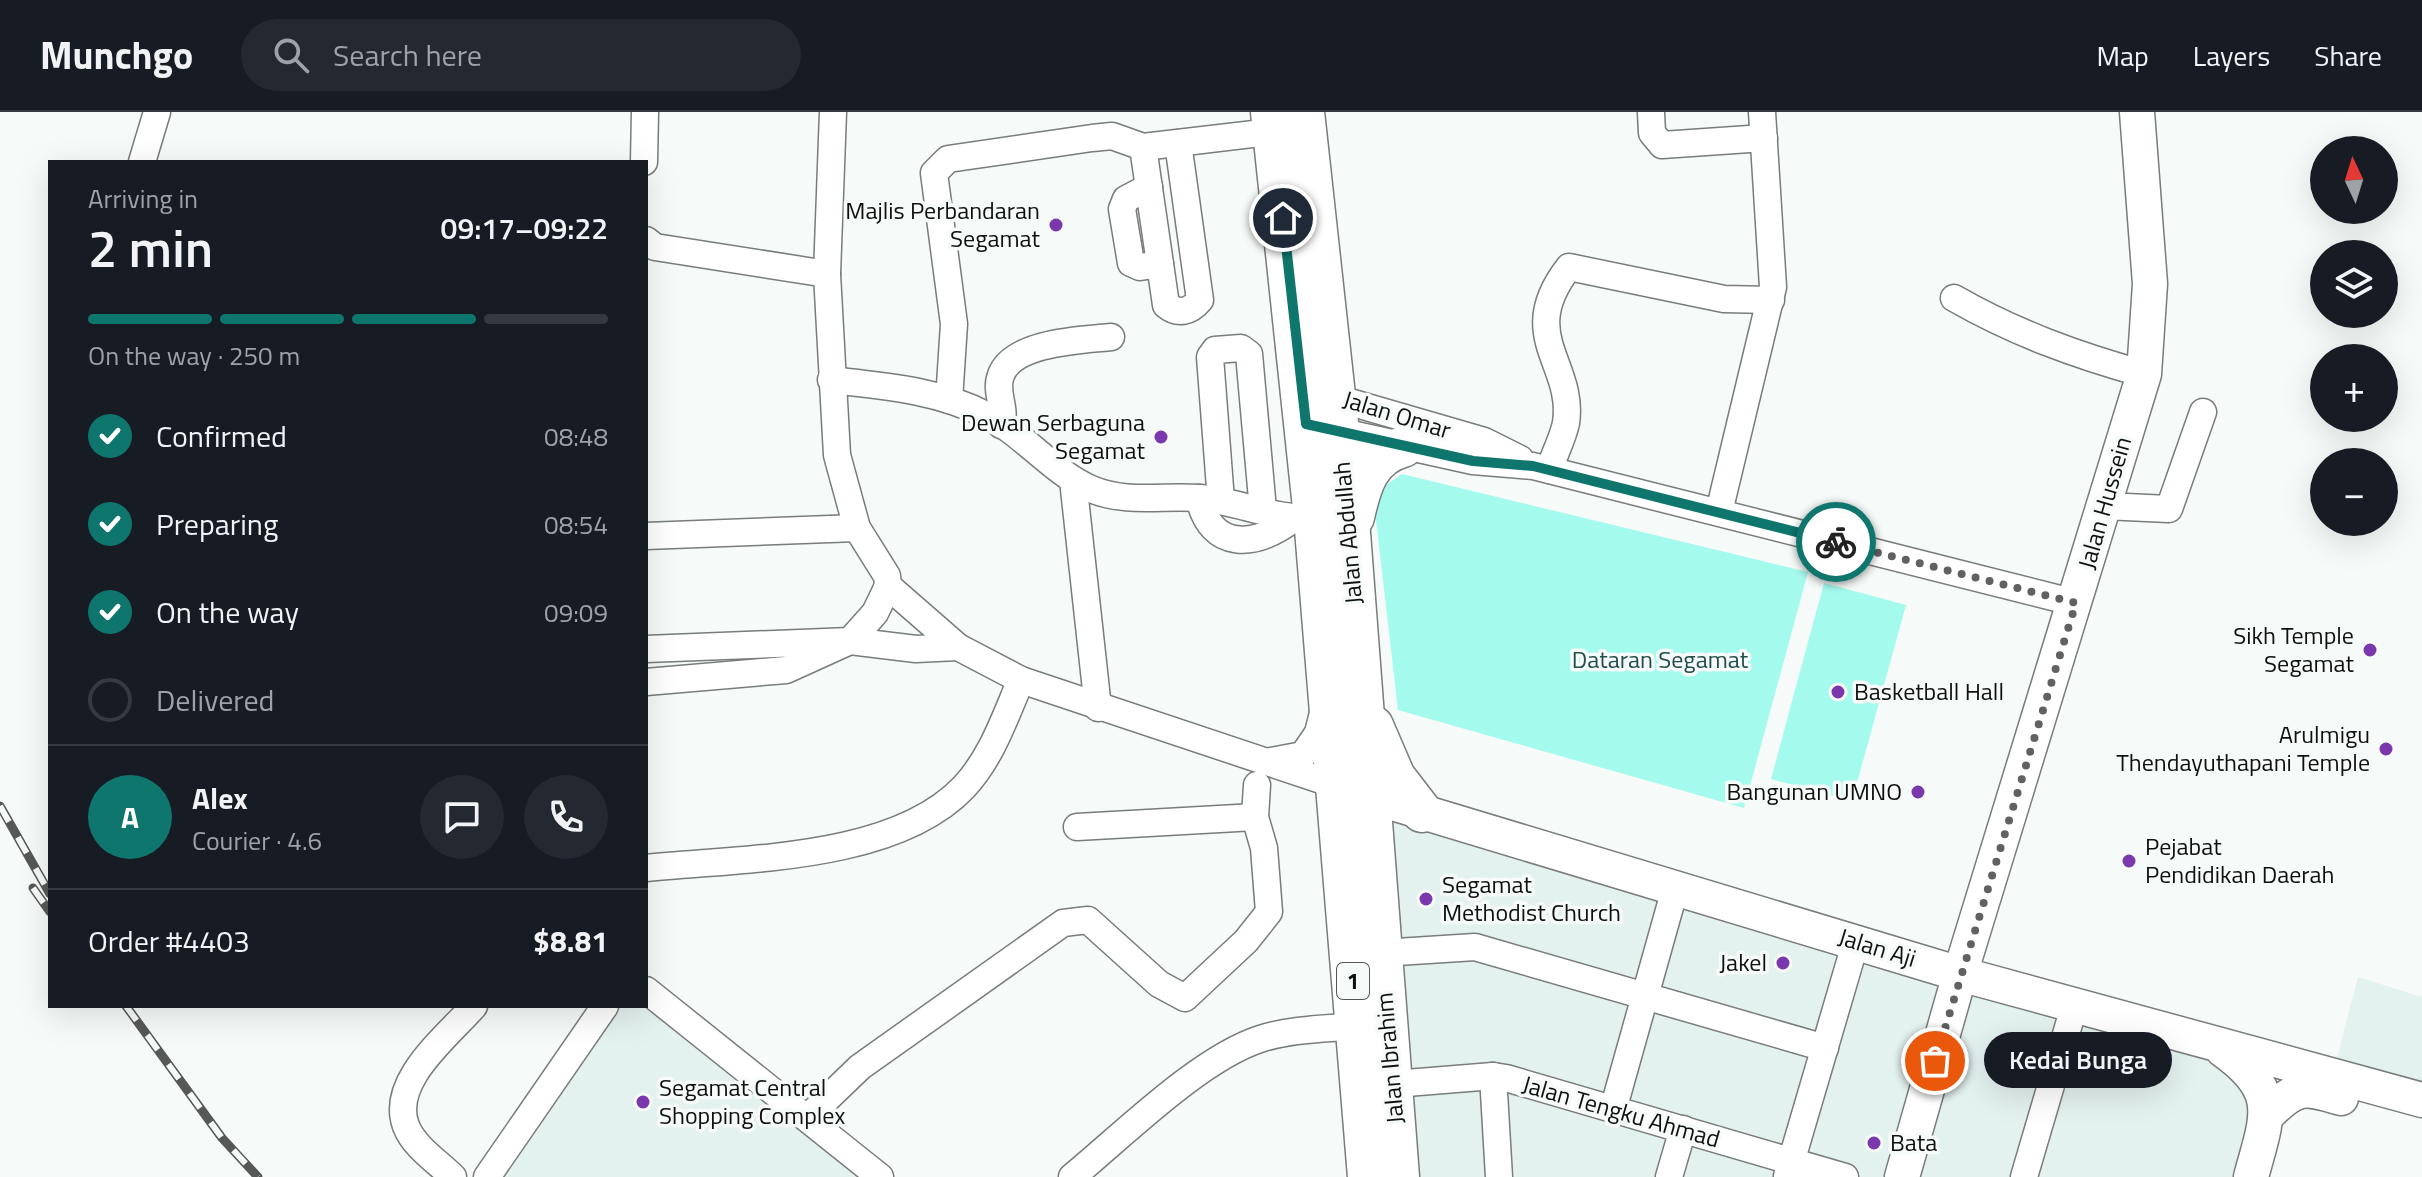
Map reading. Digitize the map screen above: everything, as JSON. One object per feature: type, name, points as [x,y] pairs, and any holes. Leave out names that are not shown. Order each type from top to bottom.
[{"type":"highway","name":"Jalan Abdullah","points":[[1289,121],[1321,410],[1319,523],[1344,683],[1352,790]]},
{"type":"highway","points":[[1319,523],[1382,454],[1403,447]]},
{"type":"highway","points":[[1344,683],[1375,731],[1395,777],[1422,812]]},
{"type":"highway","name":"Jalan Ibrahim","points":[[1352,790],[1381,953],[1394,1084],[1399,1177]]},
{"type":"highway","name":"Jalan Ibrahim","points":[[1352,790],[1357,1026],[1368,1177]]},
{"type":"main road","name":"Jalan Hussein","points":[[1902,1177],[1960,974],[2144,374],[2150,273],[2137,112]]},
{"type":"main road","name":"Jalan Aji","points":[[1352,790],[1960,974],[2422,1100]]},
{"type":"main road","points":[[2216,1045],[2253,1076],[2269,1113]]},
{"type":"main road","points":[[2251,1177],[2269,1113],[2287,1095],[2299,1089],[2315,1090],[2422,1121]]},
{"type":"street","points":[[143,160],[157,112]]},
{"type":"street","points":[[644,160],[645,112]]},
{"type":"street","points":[[648,682],[786,670],[850,641],[875,613],[888,586],[887,576],[857,528],[837,455],[827,274],[833,112]]},
{"type":"street","points":[[1651,112],[1652,133],[1662,145],[1763,125],[1773,254],[1771,300],[1719,512]]},
{"type":"street","points":[[949,400],[954,324],[934,173],[938,166],[948,159],[1092,138],[1112,136],[1143,147],[1289,121]]},
{"type":"street","points":[[1143,147],[1166,305],[1173,310],[1194,308],[1200,300],[1178,143]]},
{"type":"street","points":[[648,242],[655,247],[734,262],[827,274]]},
{"type":"street","points":[[1541,468],[1566,421],[1563,388],[1547,333],[1546,314],[1560,279],[1569,267],[1724,299],[1771,300]]},
{"type":"street","points":[[1954,298],[2003,326],[2060,350],[2144,374]]},
{"type":"street","points":[[1001,425],[1003,408],[998,388],[1007,365],[1041,347],[1111,337]]},
{"type":"street","points":[[1263,510],[1249,354],[1241,348],[1215,350],[1210,357],[1210,500],[1204,519],[1213,531],[1245,540],[1319,523]]},
{"type":"street","points":[[831,380],[910,390],[949,400],[987,415],[1073,480],[1094,490],[1124,497],[1210,500],[1319,523]]},
{"type":"street","name":"Jalan Omar","points":[[1321,410],[1403,447],[1473,461],[1541,468],[2076,603]]},
{"type":"street","name":"Jalan Omar","points":[[1321,410],[1484,441],[1541,468]]},
{"type":"street","points":[[2104,506],[2169,509],[2203,412]]},
{"type":"street","points":[[1073,480],[1098,708]]},
{"type":"street","points":[[648,536],[857,528]]},
{"type":"street","points":[[888,586],[958,647],[1021,680],[1256,772],[1352,790]]},
{"type":"street","points":[[648,649],[850,641],[916,649],[958,647]]},
{"type":"street","points":[[648,868],[857,843],[920,818],[966,785],[993,746],[1021,680]]},
{"type":"street","points":[[1256,772],[1294,759],[1310,748],[1344,683]]},
{"type":"street","points":[[807,1118],[860,1067],[1063,923],[1088,920],[1159,984],[1185,998],[1266,918],[1264,848],[1255,817],[1256,772]]},
{"type":"street","points":[[1077,827],[1255,817]]},
{"type":"street","points":[[1613,1110],[1675,889]]},
{"type":"street","points":[[1789,1169],[1856,941]]},
{"type":"street","points":[[1381,953],[1475,947],[1825,1048]]},
{"type":"street","points":[[648,992],[880,1177]]},
{"type":"street","points":[[2024,1177],[2074,1007]]},
{"type":"street","points":[[453,1177],[418,1144],[407,1128],[404,1094],[413,1075],[472,1008]]},
{"type":"street","points":[[487,1177],[604,1008]]},
{"type":"street","points":[[1072,1177],[1181,1088],[1242,1046],[1285,1033],[1357,1026]]},
{"type":"street","points":[[1493,1076],[1499,1177]]},
{"type":"street","name":"Jalan Tengku Ahmad","points":[[1394,1084],[1493,1076],[1683,1129],[1789,1169],[1845,1177]]},
{"type":"street","points":[[1669,1177],[1683,1129]]},
{"type":"shaded area","points":[[1381,814],[2215,1057],[2243,1081],[2256,1115],[2238,1177],[1409,1177]]},
{"type":"shaded area","points":[[2358,977],[2422,997],[2422,1082],[2337,1058]]},
{"type":"shaded area","name":"Segamat Central Shopping Complex","points":[[648,1007],[893,1177],[493,1177],[610,1008]]},
{"type":"green space","name":"Dataran Segamat","points":[[1402,474],[1808,572],[1744,808],[1398,710],[1373,494]]},
{"type":"green space","name":"Basketball Hall","points":[[1824,583],[1906,605],[1852,801],[1771,779]]},
{"type":"railway","points":[[0,806],[48,890]]},
{"type":"railway","points":[[33,888],[48,909]]},
{"type":"railway","points":[[127,1008],[222,1138],[258,1177]]},
{"type":"way so far","points":[[1836,542],[2076,603],[1935,1061]]},
{"type":"place","name":"Majlis Perbandaran Segamat","points":[[1056,225]]},
{"type":"place","name":"Dewan Serbaguna Segamat","points":[[1161,437]]},
{"type":"place","name":"Sikh Temple Segamat","points":[[2370,650]]},
{"type":"place","name":"Basketball Hall","points":[[1838,692]]},
{"type":"place","name":"Arulmigu Thendayuthapani Temple","points":[[2386,749]]},
{"type":"place","name":"Bangunan UMNO","points":[[1918,792]]},
{"type":"place","name":"Pejabat Pendidikan Daerah","points":[[2129,861]]},
{"type":"place","name":"Segamat Methodist Church","points":[[1426,899]]},
{"type":"place","name":"Jakel","points":[[1783,963]]},
{"type":"place","name":"Kedai Bunga","points":[[1935,1061]]},
{"type":"place","name":"Segamat Central Shopping Complex","points":[[643,1102]]},
{"type":"place","name":"Bata","points":[[1874,1143]]},
{"type":"route","points":[[1283,218],[1306,424],[1473,461],[1533,466],[1836,542]]}]
